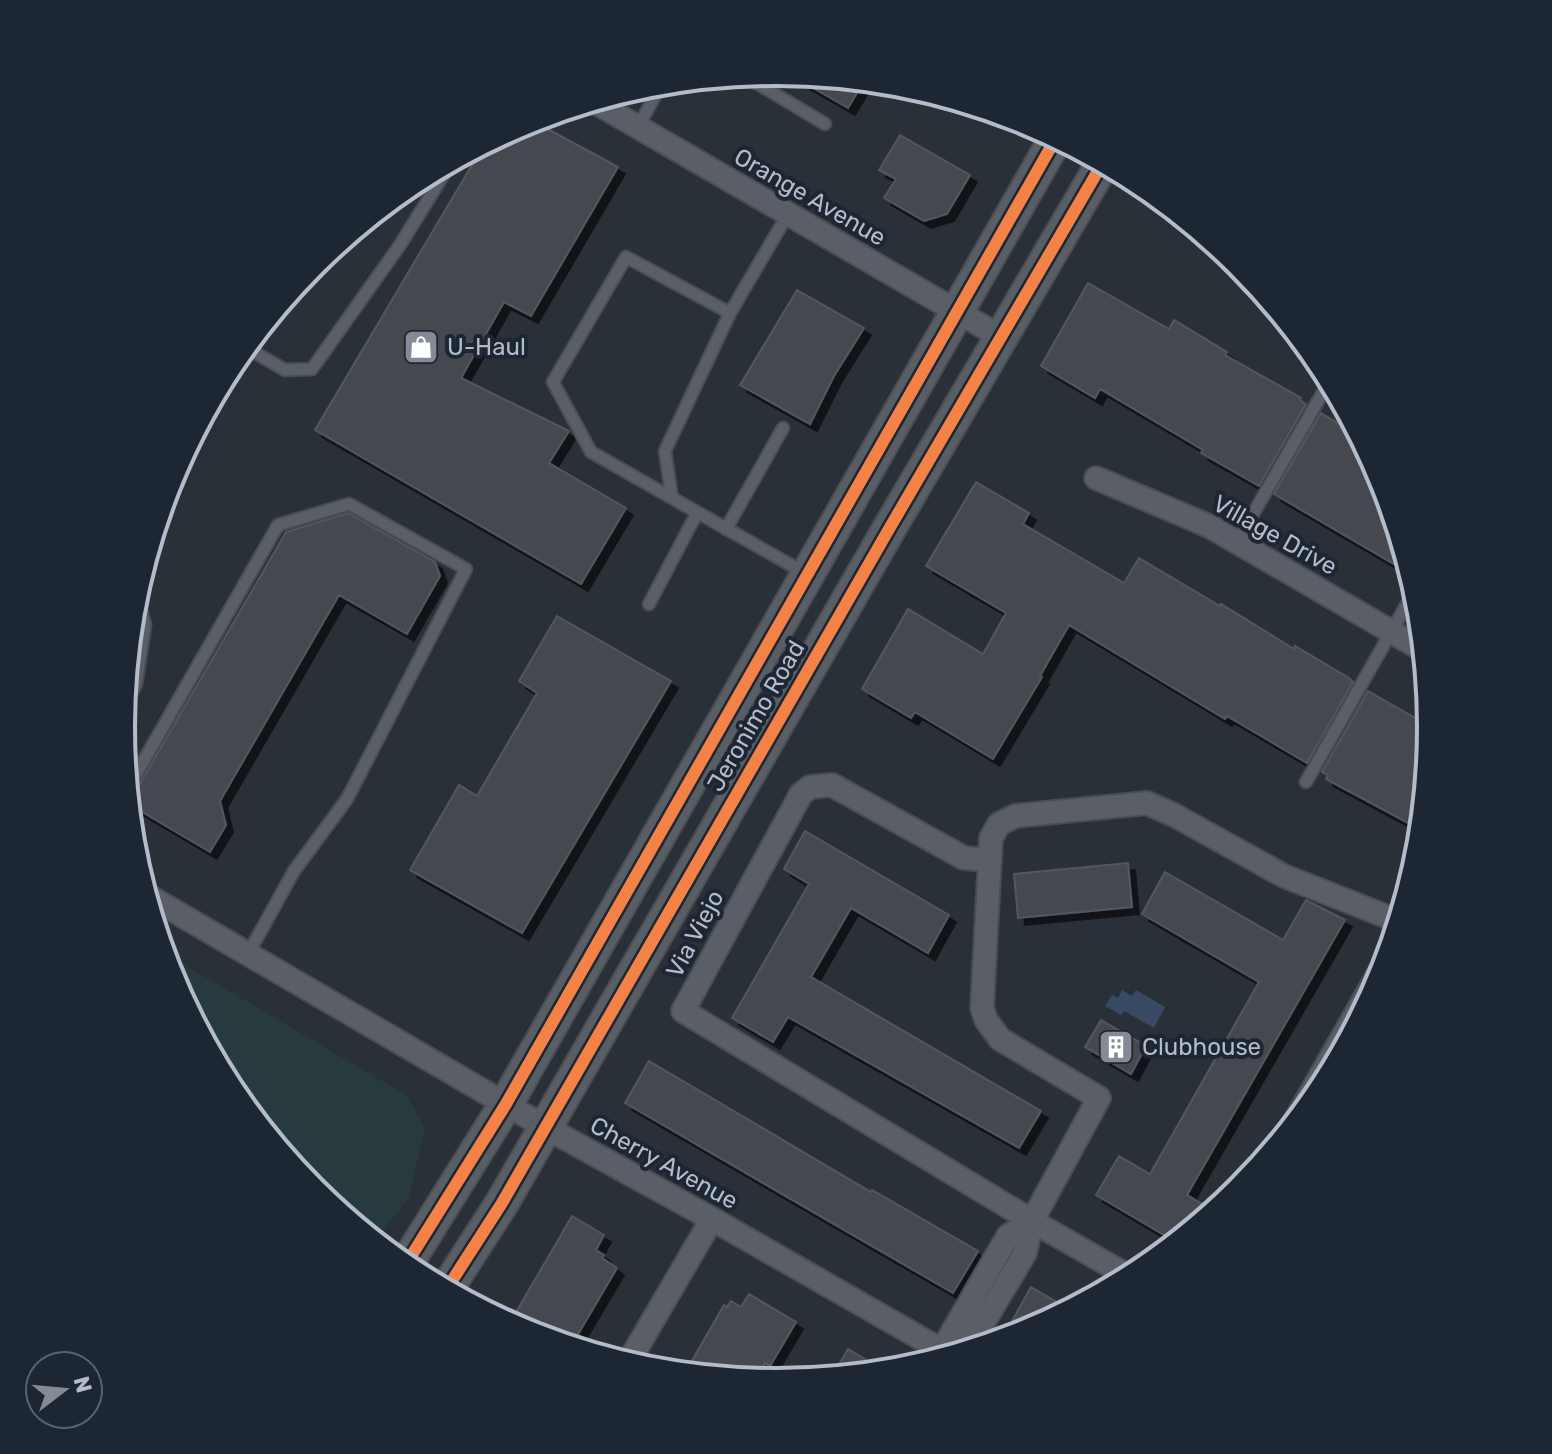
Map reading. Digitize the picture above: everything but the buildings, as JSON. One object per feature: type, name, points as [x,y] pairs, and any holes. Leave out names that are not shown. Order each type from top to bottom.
[{"type":"main road","name":"Jeronimo Road","points":[[412,1254],[506,1104],[1051,148]]},
{"type":"main road","name":"Jeronimo Road","points":[[452,1280],[502,1203],[1097,173]]},
{"type":"street","name":"Orange Avenue","points":[[607,109],[1001,337]]},
{"type":"street","name":"Village Drive","points":[[1096,478],[1209,526],[1412,643]]},
{"type":"street","name":"Via Viejo","points":[[990,860],[964,858],[832,785],[810,787],[801,794],[683,1011],[1117,1269]]},
{"type":"street","points":[[975,1336],[1025,1253],[1032,1221],[1099,1098],[1000,1039],[986,1020],[982,1008],[991,838],[999,824],[1015,816],[1147,803],[1284,876],[1388,917]]},
{"type":"street","name":"Cherry Avenue","points":[[160,903],[545,1127],[936,1347]]},
{"type":"street","points":[[634,1352],[712,1219]]},
{"type":"street","points":[[951,1343],[1008,1236],[1032,1221]]},
{"type":"lane","points":[[762,86],[825,124]]},
{"type":"lane","points":[[638,127],[654,97]]},
{"type":"lane","points":[[256,353],[285,370],[312,369],[400,245],[439,183]]},
{"type":"lane","points":[[672,498],[665,451],[730,313],[788,214]]},
{"type":"lane","points":[[730,313],[626,257],[553,382],[591,452],[809,575]]},
{"type":"lane","points":[[1237,542],[1322,393]]},
{"type":"lane","points":[[726,529],[783,428]]},
{"type":"lane","points":[[136,773],[278,525],[349,504],[466,569],[347,799],[294,871],[248,954]]},
{"type":"lane","points":[[649,604],[697,513]]},
{"type":"lane","points":[[1306,782],[1406,606]]},
{"type":"lane","points":[[136,682],[144,621]]},
{"type":"green space","points":[[180,962],[406,1095],[425,1127],[409,1198],[382,1232],[323,1180],[294,1150],[243,1083],[201,1011]]},
{"type":"water","points":[[1122,990],[1132,996],[1136,990],[1165,1007],[1154,1028],[1124,1011],[1121,1015],[1105,1006],[1112,995],[1118,998]]},
{"type":"cycle path","points":[[412,1254],[506,1104],[1050,148]]},
{"type":"cycle path","points":[[452,1280],[502,1203],[1097,173]]},
{"type":"place","name":"U-Haul","points":[[421,347]]},
{"type":"place","name":"Clubhouse","points":[[1116,1047]]}]
